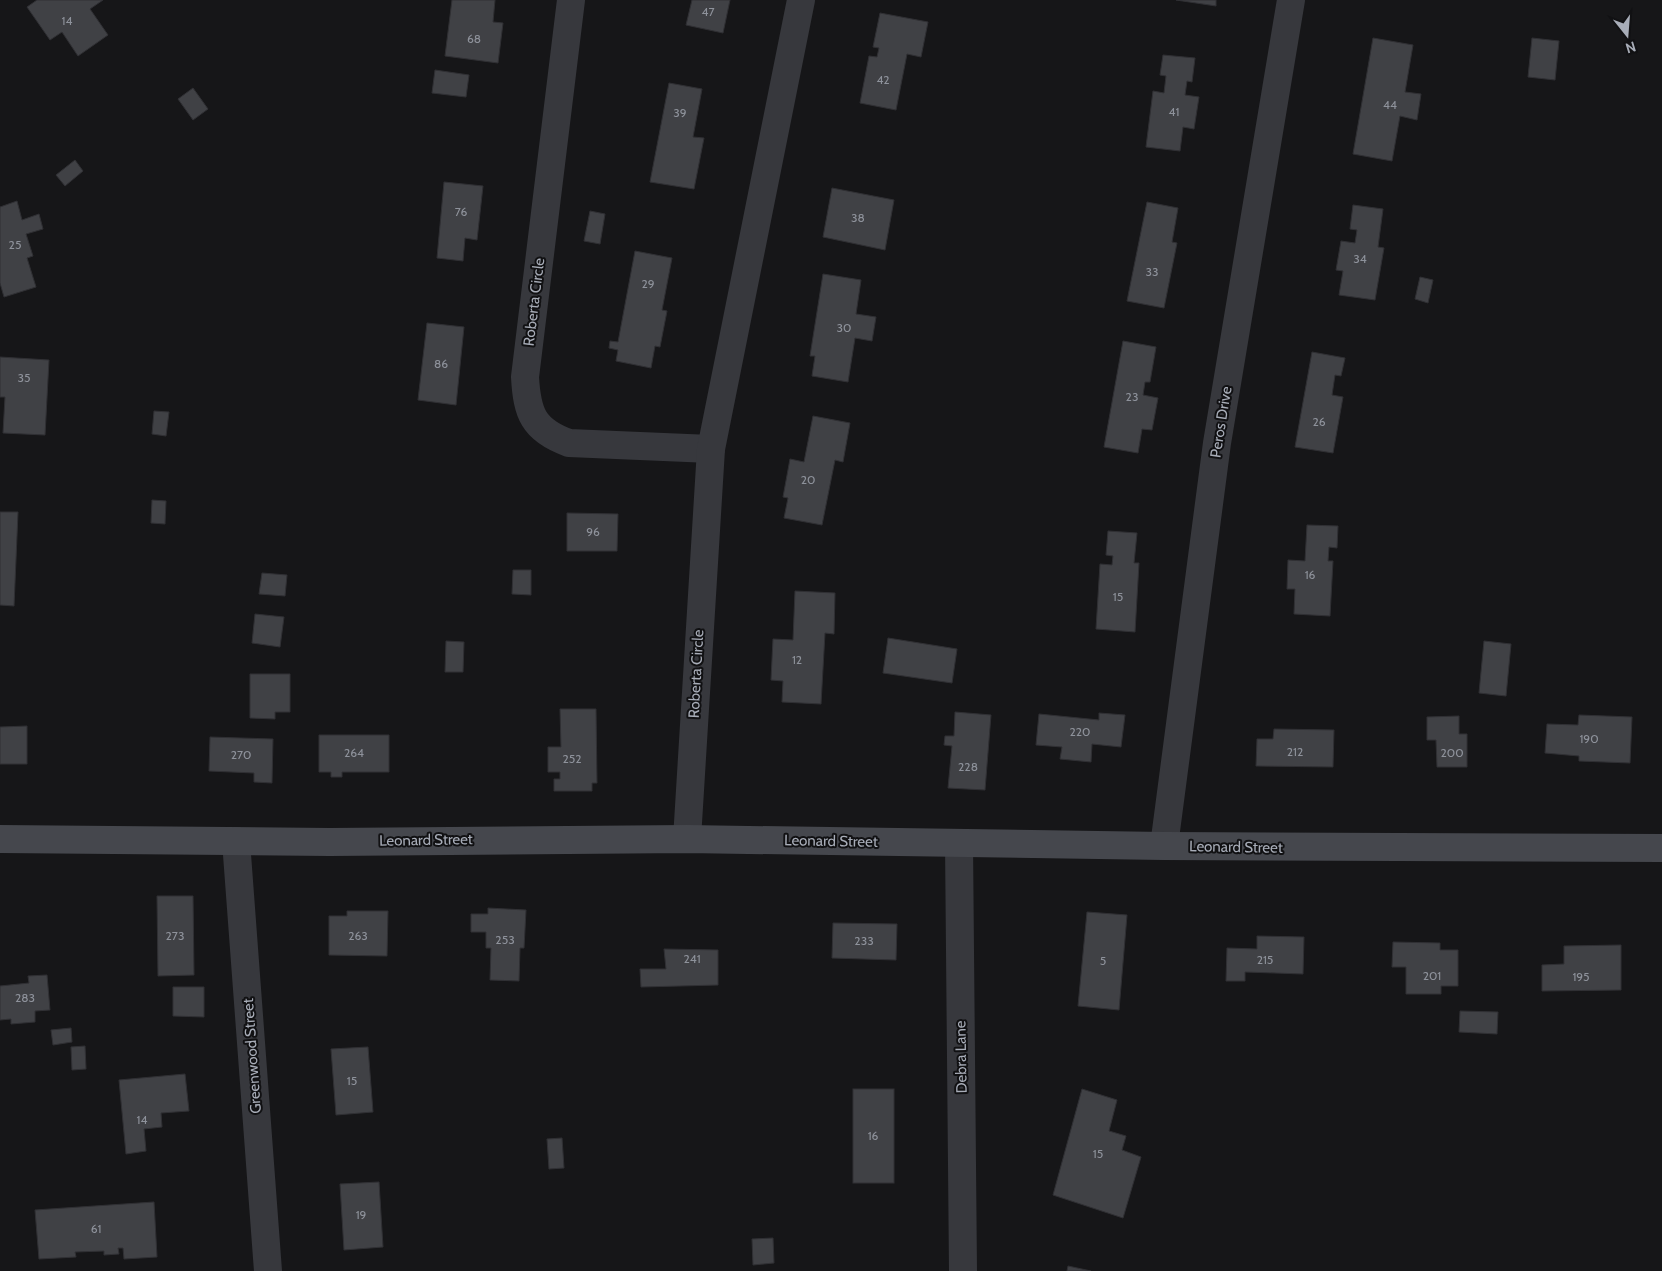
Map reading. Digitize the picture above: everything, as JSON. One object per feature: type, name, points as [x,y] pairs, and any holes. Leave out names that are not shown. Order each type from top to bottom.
[{"type":"street","name":"Roberta Circle","points":[[571,0],[525,377],[531,415],[538,426],[547,433],[569,443],[711,449]]},
{"type":"street","name":"Roberta Circle","points":[[687,839],[711,449],[801,0]]},
{"type":"street","name":"Peros Drive","points":[[1164,846],[1217,443],[1291,0]]},
{"type":"street","name":"Leonard Street","points":[[0,839],[236,841],[687,839],[1164,846],[1662,848]]},
{"type":"street","name":"Greenwood Street","points":[[236,841],[268,1271]]},
{"type":"street","name":"Debra Lane","points":[[959,843],[963,1271]]},
{"type":"building","points":[[37,0],[103,0],[90,9],[108,35],[78,56],[62,32],[50,40],[27,7]]},
{"type":"building","points":[[452,0],[495,0],[493,22],[503,23],[498,63],[445,56]]},
{"type":"building","points":[[692,0],[730,0],[723,33],[686,25]]},
{"type":"building","points":[[1176,0],[1216,0],[1216,6]]},
{"type":"building","points":[[880,13],[928,22],[921,57],[907,54],[896,110],[860,103],[869,56],[877,57],[879,48],[873,47]]},
{"type":"building","points":[[1373,38],[1413,45],[1405,92],[1421,94],[1417,120],[1400,116],[1392,161],[1353,154]]},
{"type":"building","points":[[1532,38],[1559,41],[1555,80],[1528,77]]},
{"type":"building","points":[[1163,55],[1195,58],[1192,82],[1187,81],[1185,95],[1199,97],[1194,129],[1183,127],[1180,151],[1146,147],[1153,91],[1164,93],[1166,76],[1160,75]]},
{"type":"building","points":[[435,70],[469,75],[466,97],[432,93]]},
{"type":"building","points":[[669,83],[702,89],[693,137],[704,138],[694,189],[650,182]]},
{"type":"building","points":[[193,88],[208,109],[193,120],[178,99]]},
{"type":"building","points":[[75,160],[83,171],[65,186],[56,175]]},
{"type":"building","points":[[444,182],[483,186],[477,240],[465,238],[463,261],[437,258]]},
{"type":"building","points":[[832,188],[894,200],[885,250],[823,237]]},
{"type":"building","points":[[17,201],[22,220],[39,214],[43,229],[26,234],[33,256],[27,258],[36,287],[4,297],[0,283],[0,207]]},
{"type":"building","points":[[1147,202],[1178,208],[1172,242],[1177,243],[1164,308],[1127,301]]},
{"type":"building","points":[[1353,205],[1383,209],[1378,247],[1384,248],[1375,300],[1339,295],[1343,271],[1336,270],[1341,241],[1355,243],[1357,230],[1350,229]]},
{"type":"building","points":[[590,211],[605,214],[600,244],[584,241]]},
{"type":"building","points":[[635,251],[672,258],[662,310],[667,311],[660,347],[655,346],[651,368],[616,361],[618,350],[609,348],[610,341],[618,342]]},
{"type":"building","points":[[823,274],[861,280],[856,314],[876,317],[872,341],[855,338],[848,382],[812,376],[815,356],[810,356]]},
{"type":"building","points":[[1420,277],[1433,280],[1428,303],[1415,299]]},
{"type":"building","points":[[427,323],[464,327],[456,405],[418,400]]},
{"type":"building","points":[[1123,341],[1156,347],[1150,382],[1145,382],[1143,395],[1158,398],[1152,430],[1142,429],[1138,453],[1104,447]]},
{"type":"building","points":[[1312,352],[1345,358],[1341,376],[1335,375],[1332,395],[1343,397],[1333,453],[1295,447]]},
{"type":"building","points":[[0,357],[49,360],[45,435],[3,433],[5,397],[0,397]]},
{"type":"building","points":[[154,411],[169,412],[166,436],[152,434]]},
{"type":"building","points":[[813,416],[850,423],[843,462],[835,460],[822,525],[784,518],[788,498],[783,497],[790,459],[804,462]]},
{"type":"building","points":[[152,500],[166,501],[165,524],[151,523]]},
{"type":"building","points":[[0,512],[18,512],[14,606],[0,605]]},
{"type":"building","points":[[567,513],[618,514],[617,551],[567,551]]},
{"type":"building","points":[[1307,525],[1338,526],[1337,548],[1329,547],[1328,561],[1333,561],[1330,616],[1294,614],[1295,589],[1287,589],[1288,560],[1305,561]]},
{"type":"building","points":[[1108,531],[1137,533],[1134,563],[1139,563],[1135,632],[1096,629],[1100,564],[1112,565],[1113,556],[1106,555]]},
{"type":"building","points":[[513,570],[531,570],[531,595],[512,594]]},
{"type":"building","points":[[262,573],[287,575],[285,596],[259,594]]},
{"type":"building","points":[[795,591],[835,593],[834,634],[825,633],[821,704],[782,702],[783,681],[771,680],[773,639],[793,640]]},
{"type":"building","points":[[255,614],[284,617],[280,647],[252,643]]},
{"type":"building","points":[[888,638],[957,649],[952,683],[883,673]]},
{"type":"building","points":[[446,641],[464,642],[463,672],[445,672]]},
{"type":"building","points":[[1484,641],[1511,644],[1506,696],[1479,693]]},
{"type":"building","points":[[250,674],[290,674],[290,712],[275,712],[275,719],[250,718]]},
{"type":"building","points":[[560,709],[596,709],[597,783],[592,783],[592,791],[554,791],[554,779],[560,779],[560,772],[548,772],[548,747],[561,747]]},
{"type":"building","points":[[955,712],[991,715],[985,790],[948,788],[952,746],[944,745],[945,736],[954,736]]},
{"type":"building","points":[[1099,713],[1125,715],[1121,747],[1092,744],[1091,762],[1060,759],[1062,747],[1036,745],[1039,714],[1099,720]]},
{"type":"building","points":[[1579,715],[1632,717],[1630,763],[1579,761],[1579,756],[1545,753],[1547,724],[1578,725]]},
{"type":"building","points":[[1459,716],[1459,734],[1467,734],[1467,767],[1437,767],[1436,740],[1427,740],[1427,717]]},
{"type":"building","points":[[27,726],[27,764],[0,764],[0,727]]},
{"type":"building","points":[[1274,729],[1334,730],[1333,767],[1256,766],[1257,739],[1273,739]]},
{"type":"building","points":[[319,735],[389,735],[389,772],[342,772],[342,777],[331,777],[331,772],[319,772]]},
{"type":"building","points":[[210,737],[273,739],[272,783],[254,782],[254,773],[209,771]]},
{"type":"building","points":[[157,896],[193,896],[194,975],[158,976]]},
{"type":"building","points":[[488,908],[526,910],[524,948],[520,948],[519,981],[490,980],[491,948],[486,948],[486,932],[471,932],[471,914],[488,914]]},
{"type":"building","points":[[347,911],[388,911],[387,956],[329,955],[329,916],[347,916]]},
{"type":"building","points":[[1087,912],[1127,915],[1119,1010],[1078,1006]]},
{"type":"building","points":[[833,923],[897,924],[896,960],[832,958]]},
{"type":"building","points":[[1257,936],[1304,937],[1303,974],[1245,972],[1245,981],[1226,981],[1227,948],[1257,949]]},
{"type":"building","points":[[1393,942],[1440,943],[1440,950],[1458,950],[1458,986],[1441,986],[1441,994],[1406,994],[1406,967],[1392,967]]},
{"type":"building","points":[[1621,945],[1621,990],[1542,991],[1542,965],[1564,964],[1564,946]]},
{"type":"building","points":[[664,949],[718,950],[718,985],[641,987],[640,969],[666,969]]},
{"type":"building","points":[[47,975],[50,1010],[35,1011],[35,1022],[11,1024],[11,1019],[0,1020],[0,986],[29,983],[28,976]]},
{"type":"building","points":[[173,987],[204,987],[204,1017],[173,1016]]},
{"type":"building","points":[[1460,1011],[1498,1012],[1497,1034],[1459,1032]]},
{"type":"building","points":[[71,1028],[72,1042],[53,1045],[51,1030]]},
{"type":"building","points":[[85,1046],[86,1069],[72,1070],[71,1047]]},
{"type":"building","points":[[368,1047],[373,1112],[336,1115],[331,1049]]},
{"type":"building","points":[[185,1074],[189,1111],[161,1113],[162,1127],[144,1129],[146,1151],[126,1154],[119,1080]]},
{"type":"building","points":[[853,1089],[894,1089],[894,1183],[853,1183]]},
{"type":"building","points":[[1082,1089],[1117,1100],[1109,1131],[1126,1136],[1122,1150],[1141,1157],[1123,1218],[1053,1195]]},
{"type":"building","points":[[562,1138],[564,1168],[549,1169],[547,1139]]},
{"type":"building","points":[[379,1182],[383,1247],[344,1250],[340,1184]]},
{"type":"building","points":[[154,1202],[157,1257],[124,1259],[123,1248],[118,1248],[119,1254],[104,1255],[104,1251],[75,1252],[76,1257],[39,1259],[35,1210]]},
{"type":"building","points":[[773,1238],[774,1263],[753,1265],[752,1239]]},
{"type":"building","points":[[1068,1266],[1091,1271],[1067,1271]]}]
